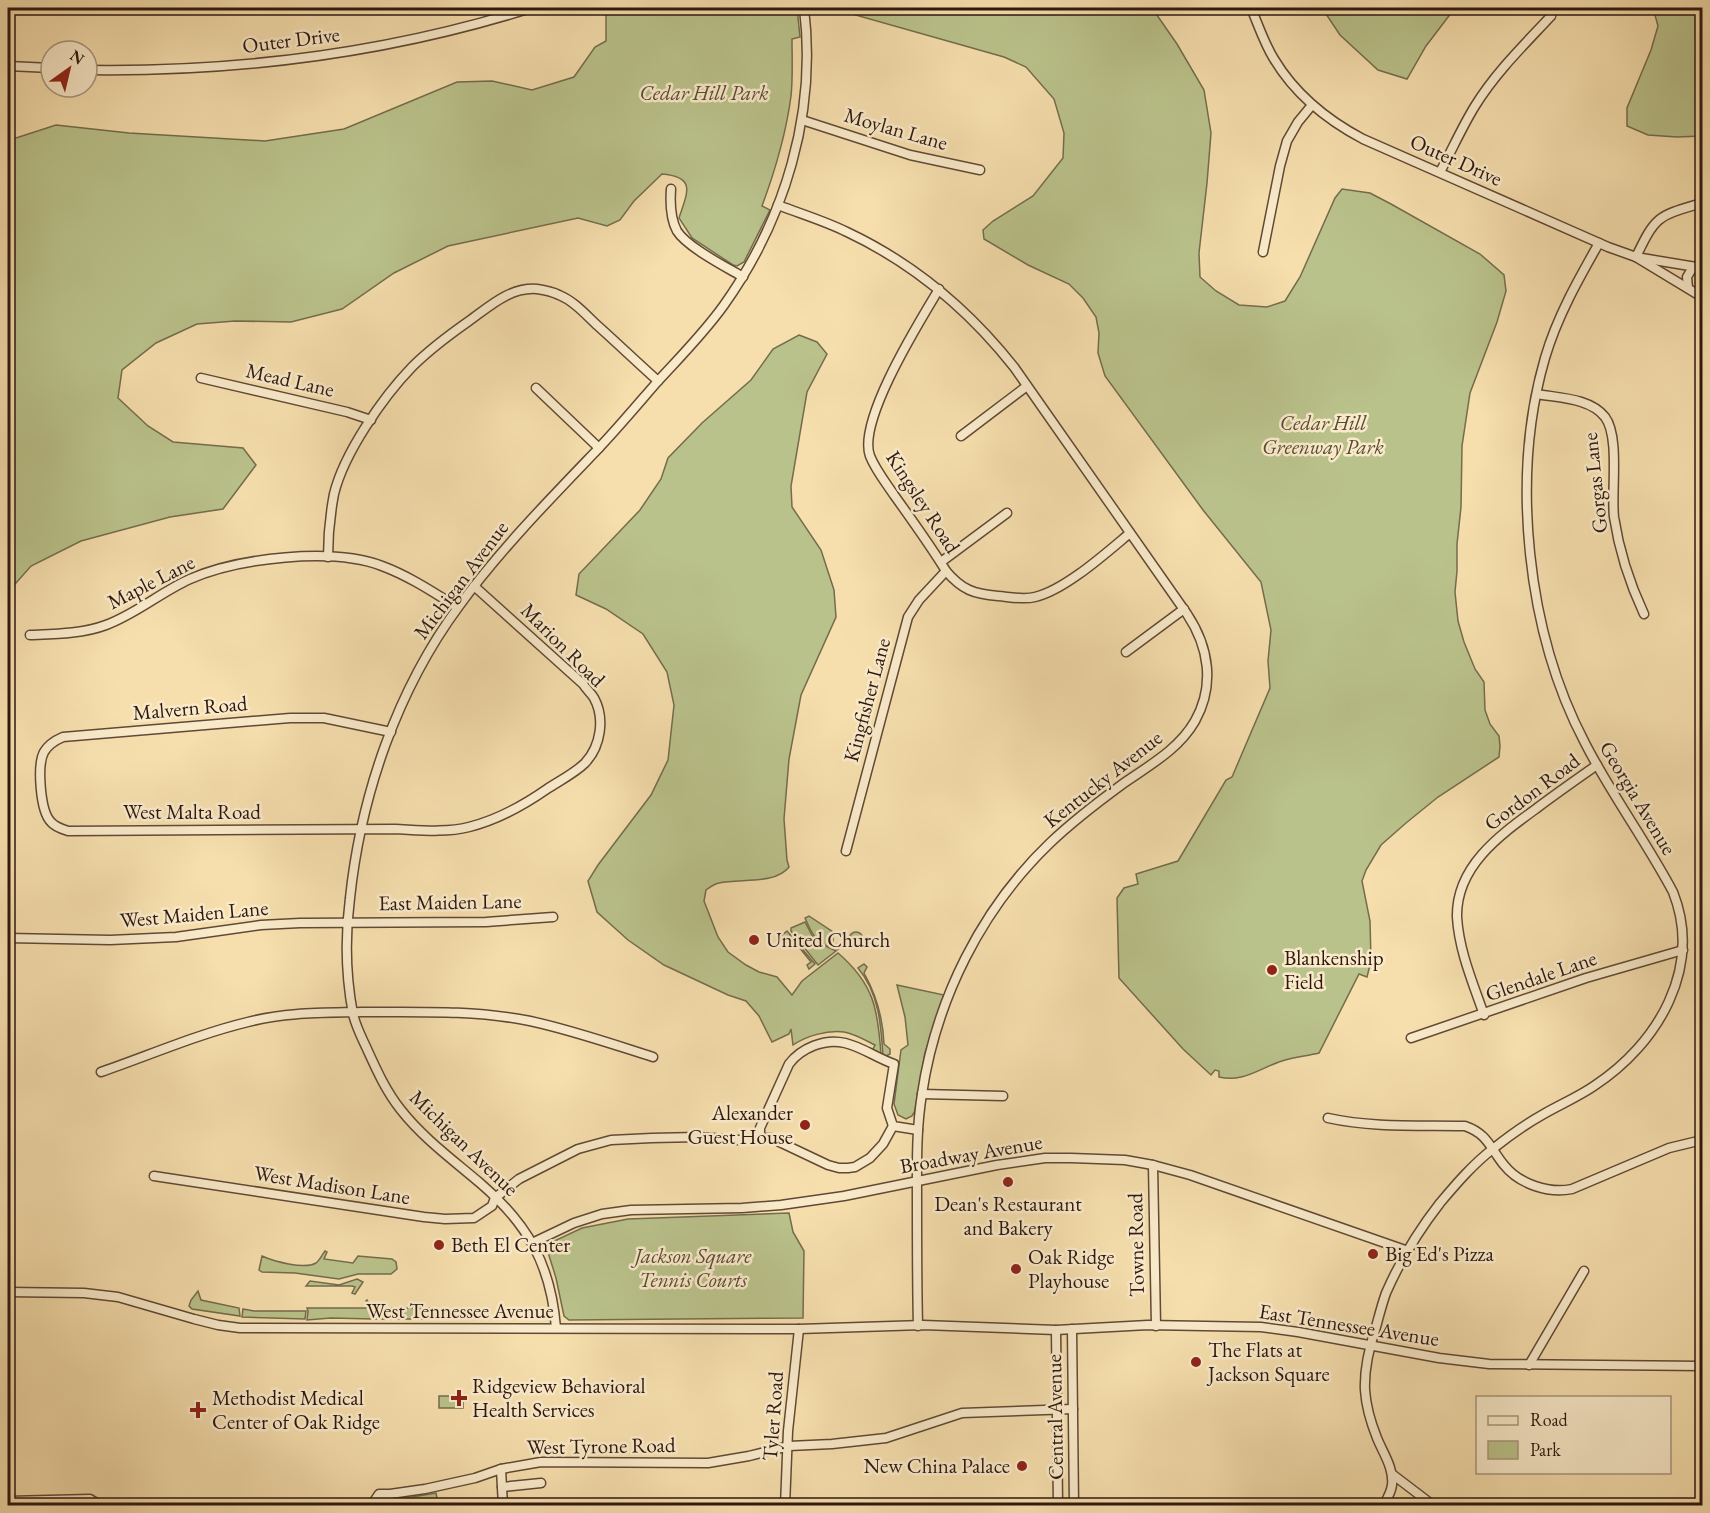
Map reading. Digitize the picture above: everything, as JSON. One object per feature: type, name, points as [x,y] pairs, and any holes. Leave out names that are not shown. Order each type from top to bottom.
[{"type":"street","name":"Outer Drive","points":[[99,70],[186,69],[253,64],[333,54],[424,36],[531,8]]},
{"type":"street","name":"Michigan Avenue","points":[[556,1328],[552,1293],[547,1275],[532,1243],[518,1221],[431,1142],[400,1109],[377,1074],[358,1032],[353,1012],[348,922],[360,830],[379,766],[406,696],[424,659],[457,607],[513,539],[702,333],[724,305],[764,237],[792,167],[802,120],[807,76],[807,32],[804,8]]},
{"type":"street","name":"Outer Drive","points":[[1251,8],[1276,61],[1312,105],[1360,137],[1599,243],[1636,257],[1702,268]]},
{"type":"street","points":[[1440,172],[1480,99],[1506,64],[1551,16]]},
{"type":"street","points":[[8,66],[39,67]]},
{"type":"street","points":[[1263,252],[1287,141],[1298,122],[1312,105]]},
{"type":"street","name":"Moylan Lane","points":[[802,120],[910,155],[980,170]]},
{"type":"street","points":[[671,189],[670,204],[677,231],[687,243],[742,277]]},
{"type":"street","points":[[1702,203],[1671,212],[1659,219],[1649,231],[1636,257],[1702,297]]},
{"type":"street","name":"Kentucky Avenue","points":[[778,205],[856,236],[904,262],[939,289],[993,341],[1184,609],[1203,644],[1207,665],[1206,692],[1195,721],[1185,735],[1172,748],[1060,833],[1031,863],[999,902],[961,966],[948,997],[932,1049],[922,1094],[918,1130],[917,1182],[918,1326]]},
{"type":"street","name":"Georgia Avenue","points":[[1392,1474],[1369,1416],[1365,1374],[1370,1345],[1386,1293],[1408,1251],[1422,1227],[1454,1186],[1492,1149],[1542,1115],[1594,1086],[1629,1058],[1649,1033],[1671,997],[1682,962],[1681,922],[1672,892],[1585,744],[1559,686],[1544,633],[1530,551],[1527,488],[1531,428],[1537,394],[1545,359],[1557,324],[1599,243]]},
{"type":"street","points":[[1688,288],[1688,277],[1693,267]]},
{"type":"street","points":[[328,557],[329,528],[337,485],[348,460],[371,420],[412,368],[439,343],[514,291],[538,289],[559,294],[569,300],[658,381]]},
{"type":"street","name":"Kingsley Road","points":[[939,289],[895,365],[870,429],[868,442],[870,456],[886,483],[946,571],[966,590],[991,596],[1023,599],[1034,597],[1063,584],[1130,533]]},
{"type":"street","name":"Mead Lane","points":[[201,378],[347,412],[371,420]]},
{"type":"street","points":[[962,436],[1027,386]]},
{"type":"street","points":[[536,388],[598,448]]},
{"type":"street","name":"Gorgas Lane","points":[[1537,394],[1584,403],[1598,410],[1609,424],[1613,440],[1613,499],[1618,537],[1637,599],[1644,614]]},
{"type":"street","points":[[940,562],[1007,513]]},
{"type":"street","name":"Maple Lane","points":[[30,635],[82,632],[105,626],[173,587],[194,578],[231,566],[278,558],[328,557],[379,565],[415,582],[457,607]]},
{"type":"street","name":"Kingfisher Lane","points":[[846,851],[908,617],[919,600],[946,571]]},
{"type":"street","name":"Marion Road","points":[[474,586],[583,684],[594,698],[600,714],[601,725],[597,742]]},
{"type":"street","points":[[1126,652],[1184,609]]},
{"type":"street","name":"Malvern Road","points":[[42,798],[41,764],[44,753],[55,741],[63,737],[316,718],[391,732]]},
{"type":"street","name":"West Malta Road","points":[[42,798],[50,821],[68,831],[453,830],[496,818],[534,798],[584,763],[597,742]]},
{"type":"street","name":"Gordon Road","points":[[1484,1014],[1459,933],[1457,914],[1462,885],[1482,853],[1498,837],[1597,765]]},
{"type":"street","name":"East Maiden Lane","points":[[348,922],[486,922],[553,917]]},
{"type":"street","name":"West Maiden Lane","points":[[8,938],[110,940],[176,937],[261,925],[348,922]]},
{"type":"street","name":"Glendale Lane","points":[[1411,1038],[1586,978],[1683,950]]},
{"type":"street","points":[[101,1072],[185,1041],[249,1021],[284,1014],[353,1012],[453,1013],[521,1020],[569,1030],[653,1057]]},
{"type":"street","points":[[842,1042],[894,1064],[887,1108],[893,1126],[883,1144],[870,1158],[855,1167],[848,1168],[828,1165],[771,1138],[760,1138],[760,1128],[789,1064],[802,1051],[820,1044],[842,1042]]},
{"type":"street","points":[[922,1094],[1003,1096]]},
{"type":"street","points":[[1328,1118],[1376,1125],[1465,1126],[1483,1135],[1505,1167],[1523,1180],[1541,1188],[1561,1191],[1572,1189],[1669,1148],[1702,1140]]},
{"type":"street","points":[[893,1126],[918,1130]]},
{"type":"street","name":"West Madison Lane","points":[[154,1176],[329,1204],[445,1219],[474,1218],[492,1206],[495,1198],[519,1179],[579,1149],[611,1140],[687,1137],[739,1140],[760,1138]]},
{"type":"street","name":"Broadway Avenue","points":[[532,1243],[574,1223],[602,1214],[631,1210],[781,1205],[844,1196],[997,1165],[1045,1158],[1092,1158],[1153,1165],[1201,1179],[1408,1251]]},
{"type":"street","name":"Towne Road","points":[[1153,1165],[1156,1326]]},
{"type":"street","points":[[1529,1365],[1584,1271]]},
{"type":"street","name":"West Tennessee Avenue","points":[[8,1292],[76,1292],[118,1298],[194,1319],[240,1328],[799,1329],[918,1326]]},
{"type":"street","name":"East Tennessee Avenue","points":[[918,1326],[1056,1330],[1156,1326],[1261,1327],[1489,1364],[1702,1365]]},
{"type":"street","name":"Tyler Road","points":[[785,1506],[788,1431],[799,1329]]},
{"type":"street","name":"Central Avenue","points":[[1072,1329],[1074,1506]]},
{"type":"street","name":"Central Avenue","points":[[1056,1330],[1058,1506]]},
{"type":"street","points":[[1056,1360],[1073,1360]]},
{"type":"street","name":"West Tyrone Road","points":[[371,1506],[379,1494],[425,1489],[475,1478],[501,1469],[541,1462],[708,1463],[789,1446],[832,1444],[885,1437],[962,1413],[1073,1409]]},
{"type":"street","points":[[501,1469],[503,1506]]},
{"type":"street","points":[[1383,1506],[1390,1493],[1392,1474]]},
{"type":"street","points":[[1392,1474],[1434,1506]]},
{"type":"street","points":[[502,1487],[541,1483]]},
{"type":"street","points":[[8,1501],[90,1499],[101,1505]]},
{"type":"green space","name":"Cedar Hill Park","points":[[606,8],[797,8],[800,37],[792,39],[792,82],[789,110],[780,152],[762,206],[770,210],[744,262],[737,266],[733,265],[692,238],[679,218],[686,194],[685,183],[681,179],[662,174],[634,201],[620,220],[607,226],[578,218],[448,246],[394,273],[342,309],[291,322],[235,321],[197,324],[156,343],[122,370],[118,398],[148,426],[173,442],[243,448],[256,465],[223,509],[170,517],[81,541],[31,566],[8,592],[8,139],[56,125],[129,133],[265,141],[344,129],[457,82],[492,81],[532,90],[574,77],[595,47],[606,41]]},
{"type":"green space","name":"Cedar Hill Greenway Park","points":[[853,8],[1152,8],[1177,44],[1204,90],[1211,133],[1199,253],[1200,277],[1216,291],[1239,305],[1267,307],[1285,301],[1300,277],[1335,198],[1342,189],[1370,193],[1391,204],[1480,254],[1504,275],[1506,291],[1497,322],[1470,393],[1462,446],[1461,507],[1455,592],[1458,621],[1464,642],[1475,669],[1484,682],[1485,710],[1490,724],[1499,736],[1499,757],[1438,797],[1381,845],[1362,881],[1370,921],[1371,961],[1367,977],[1359,974],[1319,1053],[1287,1060],[1236,1078],[1219,1077],[1219,1071],[1215,1070],[1211,1075],[1183,1049],[1119,978],[1117,898],[1124,888],[1138,884],[1136,874],[1178,861],[1226,780],[1232,777],[1270,688],[1268,661],[1271,630],[1261,582],[1203,510],[1105,376],[1098,353],[1099,333],[1096,317],[1083,298],[1069,284],[1028,265],[984,239],[983,230],[993,221],[1033,196],[1063,158],[1064,133],[1054,99],[1026,67],[1004,57],[852,14]]},
{"type":"green space","points":[[1322,8],[1455,8],[1426,46],[1407,79],[1378,70],[1340,35]]},
{"type":"green space","points":[[1653,8],[1702,8],[1702,136],[1648,135],[1627,126],[1627,108],[1651,50],[1658,26]]},
{"type":"green space","points":[[799,335],[817,342],[827,354],[807,392],[791,486],[792,507],[821,550],[834,590],[836,617],[801,695],[789,759],[784,819],[789,867],[783,873],[766,879],[715,884],[706,890],[704,901],[718,937],[728,952],[759,972],[777,977],[792,995],[802,981],[838,953],[850,964],[872,998],[876,1011],[881,1055],[872,1051],[875,1045],[844,1032],[817,1034],[793,1045],[791,1029],[789,1034],[772,1042],[759,1016],[746,1001],[664,965],[628,940],[597,912],[588,881],[651,795],[668,760],[674,705],[667,672],[643,634],[606,609],[576,595],[579,574],[640,510],[661,479],[668,458],[702,423],[751,380],[773,349]]},
{"type":"green space","points":[[809,916],[833,932],[833,945],[839,944],[840,948],[837,950],[830,948],[816,939],[805,918]]},
{"type":"green space","points":[[805,922],[815,941],[836,951],[818,965],[791,931],[791,928]]},
{"type":"green space","points":[[787,931],[815,964],[809,969],[807,965],[811,962],[790,936],[783,941],[781,939]]},
{"type":"green space","points":[[853,932],[859,932],[863,939],[859,946],[853,946],[849,942],[849,936]]},
{"type":"green space","points":[[864,964],[867,967],[864,973],[872,990],[878,1007],[884,1044],[890,1049],[890,1054],[886,1056],[883,1056],[880,1021],[875,999],[858,968]]},
{"type":"green space","points":[[897,985],[944,995],[925,1053],[915,1111],[906,1119],[898,1115],[894,1104],[901,1050],[908,1045],[905,1017]]},
{"type":"green space","name":"Jackson Square Tennis Courts","points":[[789,1213],[793,1232],[804,1251],[803,1318],[569,1320],[564,1316],[547,1249],[550,1243],[582,1228],[628,1219]]},
{"type":"green space","points":[[325,1251],[327,1252],[324,1259],[353,1263],[358,1256],[392,1259],[396,1262],[397,1269],[391,1274],[358,1274],[339,1279],[259,1270],[262,1256],[304,1266],[316,1263]]},
{"type":"green space","points":[[357,1279],[363,1282],[355,1294],[352,1293],[355,1287],[352,1286],[306,1286],[310,1281],[339,1285]]},
{"type":"green space","points":[[198,1291],[201,1300],[239,1308],[240,1316],[192,1309],[189,1306],[191,1300]]},
{"type":"green space","points":[[367,1300],[373,1311],[373,1319],[307,1320],[307,1308],[369,1308]]},
{"type":"green space","points":[[373,1308],[430,1308],[436,1311],[436,1316],[433,1319],[375,1319]]},
{"type":"green space","points":[[243,1309],[306,1311],[305,1319],[242,1317]]},
{"type":"green space","points":[[439,1396],[463,1396],[463,1408],[439,1408]]},
{"type":"green space","points":[[436,1493],[438,1503],[384,1505],[388,1501]]},
{"type":"place","name":"United Church","points":[[754,940]]},
{"type":"place","name":"Blankenship Field","points":[[1272,970]]},
{"type":"place","name":"Alexander Guest House","points":[[805,1125]]},
{"type":"place","name":"Dean's Restaurant and Bakery","points":[[1008,1182]]},
{"type":"place","name":"Beth El Center","points":[[439,1245]]},
{"type":"place","name":"Big Ed's Pizza","points":[[1373,1254]]},
{"type":"place","name":"Oak Ridge Playhouse","points":[[1016,1269]]},
{"type":"place","name":"The Flats at Jackson Square","points":[[1196,1362]]},
{"type":"place","name":"Ridgeview Behavioral Health Services","points":[[459,1398]]},
{"type":"place","name":"Methodist Medical Center of Oak Ridge","points":[[198,1410]]},
{"type":"place","name":"New China Palace","points":[[1022,1466]]}]
